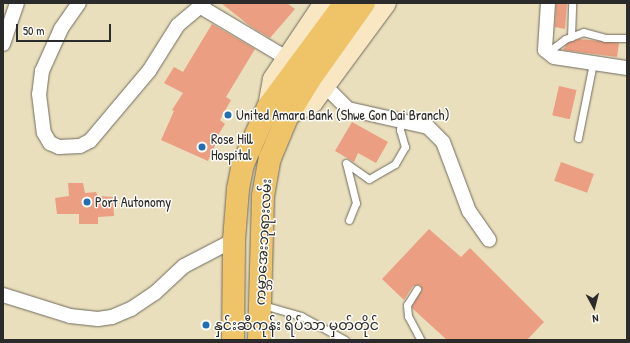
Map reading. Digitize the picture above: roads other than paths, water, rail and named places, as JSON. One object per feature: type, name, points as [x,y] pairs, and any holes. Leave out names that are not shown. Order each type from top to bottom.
[{"type":"main road","points":[[268,107],[273,78],[324,3]]},
{"type":"main road","name":"ကမ္ဘာအေးဘုရားလမ်း","points":[[233,340],[234,240],[238,189],[243,164],[268,107],[345,3]]},
{"type":"main road","name":"ကမ္ဘာအေးဘုရားလမ်း","points":[[258,340],[265,176],[288,115],[310,79],[364,3]]},
{"type":"main road","points":[[288,115],[313,102],[326,87],[386,3]]},
{"type":"main road","points":[[234,269],[261,294]]},
{"type":"street","points":[[3,44],[17,3]]},
{"type":"street","points":[[79,3],[61,29],[42,71],[39,94],[44,133],[50,143],[59,147],[80,146],[90,141],[149,71],[178,26],[203,5],[286,57]]},
{"type":"street","points":[[548,3],[545,50],[554,58],[627,68]]},
{"type":"street","points":[[326,87],[348,109],[428,127],[443,142],[469,212],[489,240]]},
{"type":"street","name":"ကမ္ဘာအေးဘုရားလမ်း","points":[[6,295],[70,316],[98,319],[112,317],[131,309],[155,293],[184,266],[234,240]]},
{"type":"lane","points":[[571,37],[572,3]]},
{"type":"lane","points":[[548,52],[571,37],[583,32],[605,38],[627,38]]},
{"type":"lane","points":[[578,138],[593,64]]},
{"type":"lane","points":[[349,220],[356,203],[346,163],[369,179],[395,164],[405,147],[400,130],[401,122]]},
{"type":"lane","points":[[417,289],[407,305],[408,316],[421,340]]},
{"type":"lane","points":[[261,294],[345,340]]},
{"type":"place","name":"United Amara Bank (Shwe Gon Dai Branch)","points":[[228,115]]},
{"type":"place","name":"Rose Hill Hospital","points":[[202,147]]},
{"type":"place","name":"Port Autonomy","points":[[87,202]]},
{"type":"place","name":"နှင်းဆီကုန်း ရိပ်သာ မှတ်တိုင်","points":[[206,325]]}]
